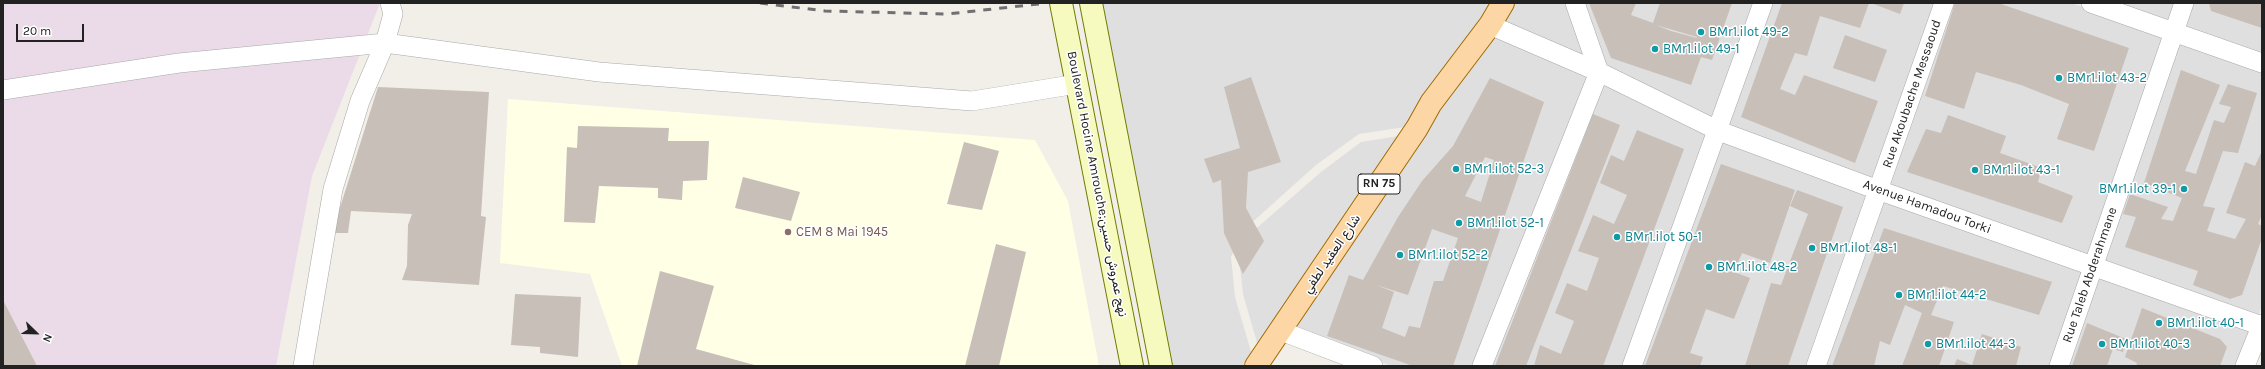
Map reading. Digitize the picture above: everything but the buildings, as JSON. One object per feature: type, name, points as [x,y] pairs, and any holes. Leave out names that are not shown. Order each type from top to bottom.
[{"type":"main road","name":"Boulevard Hocine Amrouche;نهج عمروش حسين","points":[[1061,3],[1132,366]]},
{"type":"main road","points":[[1091,3],[1161,366]]},
{"type":"main road","name":"شارع العقيد لطفي","points":[[1256,366],[1417,128],[1431,103],[1490,25],[1503,3]]},
{"type":"street","points":[[303,366],[333,189],[360,100],[385,43],[393,14],[390,3]]},
{"type":"street","points":[[1482,366],[1599,72],[1575,3]]},
{"type":"street","points":[[1632,366],[1719,130],[1763,3]]},
{"type":"street","name":"Rue Akoubache Messaoud","points":[[1816,366],[1944,3]]},
{"type":"street","points":[[2091,3],[2262,63]]},
{"type":"street","name":"Rue Taleb Abderahmane","points":[[2059,366],[2184,3]]},
{"type":"street","name":"Avenue Hamadou Torki","points":[[1490,25],[1599,72],[1719,130],[1878,190],[2262,325]]},
{"type":"street","points":[[3,90],[179,63],[385,43],[599,72],[972,101],[1077,84]]},
{"type":"street","points":[[2245,366],[2262,325]]},
{"type":"street","points":[[1281,331],[1373,366]]},
{"type":"shaded area","points":[[3,3],[380,3],[312,176],[276,366],[3,366]]},
{"type":"shaded area","points":[[1101,3],[1490,3],[1479,21],[1421,99],[1405,127],[1359,134],[1316,165],[1247,227],[1231,257],[1235,297],[1252,355],[1242,366],[1172,366]]},
{"type":"shaded area","points":[[1515,3],[1568,3],[1588,60],[1503,24]]},
{"type":"shaded area","points":[[1582,3],[1756,3],[1715,121],[1604,68]]},
{"type":"shaded area","points":[[1770,3],[1936,3],[1874,181],[1728,126]]},
{"type":"shaded area","points":[[1950,3],[2071,3],[2166,35],[2089,257],[1887,185]]},
{"type":"shaded area","points":[[2111,3],[2177,3],[2170,24]]},
{"type":"shaded area","points":[[2191,3],[2262,3],[2262,56],[2182,27]]},
{"type":"shaded area","points":[[1495,36],[1590,76],[1475,366],[1392,366],[1295,330],[1441,107]]},
{"type":"shaded area","points":[[2177,40],[2262,70],[2262,305],[2258,317],[2102,263]]},
{"type":"shaded area","points":[[1603,81],[1711,134],[1625,366],[1490,366]]},
{"type":"shaded area","name":"CEM 8 Mai 1945","points":[[508,99],[1035,140],[1068,201],[1099,366],[622,366],[590,274],[500,263]]},
{"type":"shaded area","points":[[1399,136],[1318,253],[1258,346],[1243,294],[1239,258],[1251,233],[1321,172],[1361,142]]},
{"type":"shaded area","points":[[1723,139],[1870,193],[1809,366],[1640,366]]},
{"type":"shaded area","points":[[1882,198],[2084,272],[2052,366],[1823,366]]},
{"type":"shaded area","points":[[2097,275],[2252,330],[2238,366],[2066,366]]},
{"type":"railway","points":[[760,3],[825,11],[947,14],[1047,3]]},
{"type":"place","name":"BMr1.ilot 49-2","points":[[1701,32]]},
{"type":"place","name":"BMr1.ilot 49-1","points":[[1655,49]]},
{"type":"place","name":"BMr1.ilot 43-2","points":[[2059,78]]},
{"type":"place","name":"BMr1.ilot 52-3","points":[[1456,169]]},
{"type":"place","name":"BMr1.ilot 43-1","points":[[1975,170]]},
{"type":"place","name":"BMr1.ilot 39-1","points":[[2184,189]]},
{"type":"place","name":"BMr1.ilot 52-1","points":[[1459,223]]},
{"type":"place","name":"CEM 8 Mai 1945","points":[[788,232]]},
{"type":"place","name":"BMr1.ilot 50-1","points":[[1617,237]]},
{"type":"place","name":"BMr1.ilot 48-1","points":[[1812,248]]},
{"type":"place","name":"BMr1.ilot 52-2","points":[[1400,255]]},
{"type":"place","name":"BMr1.ilot 48-2","points":[[1709,267]]},
{"type":"place","name":"BMr1.ilot 44-2","points":[[1899,295]]},
{"type":"place","name":"BMr1.ilot 40-1","points":[[2159,323]]},
{"type":"place","name":"BMr1.ilot 44-3","points":[[1928,344]]},
{"type":"place","name":"BMr1.ilot 40-3","points":[[2102,344]]}]
